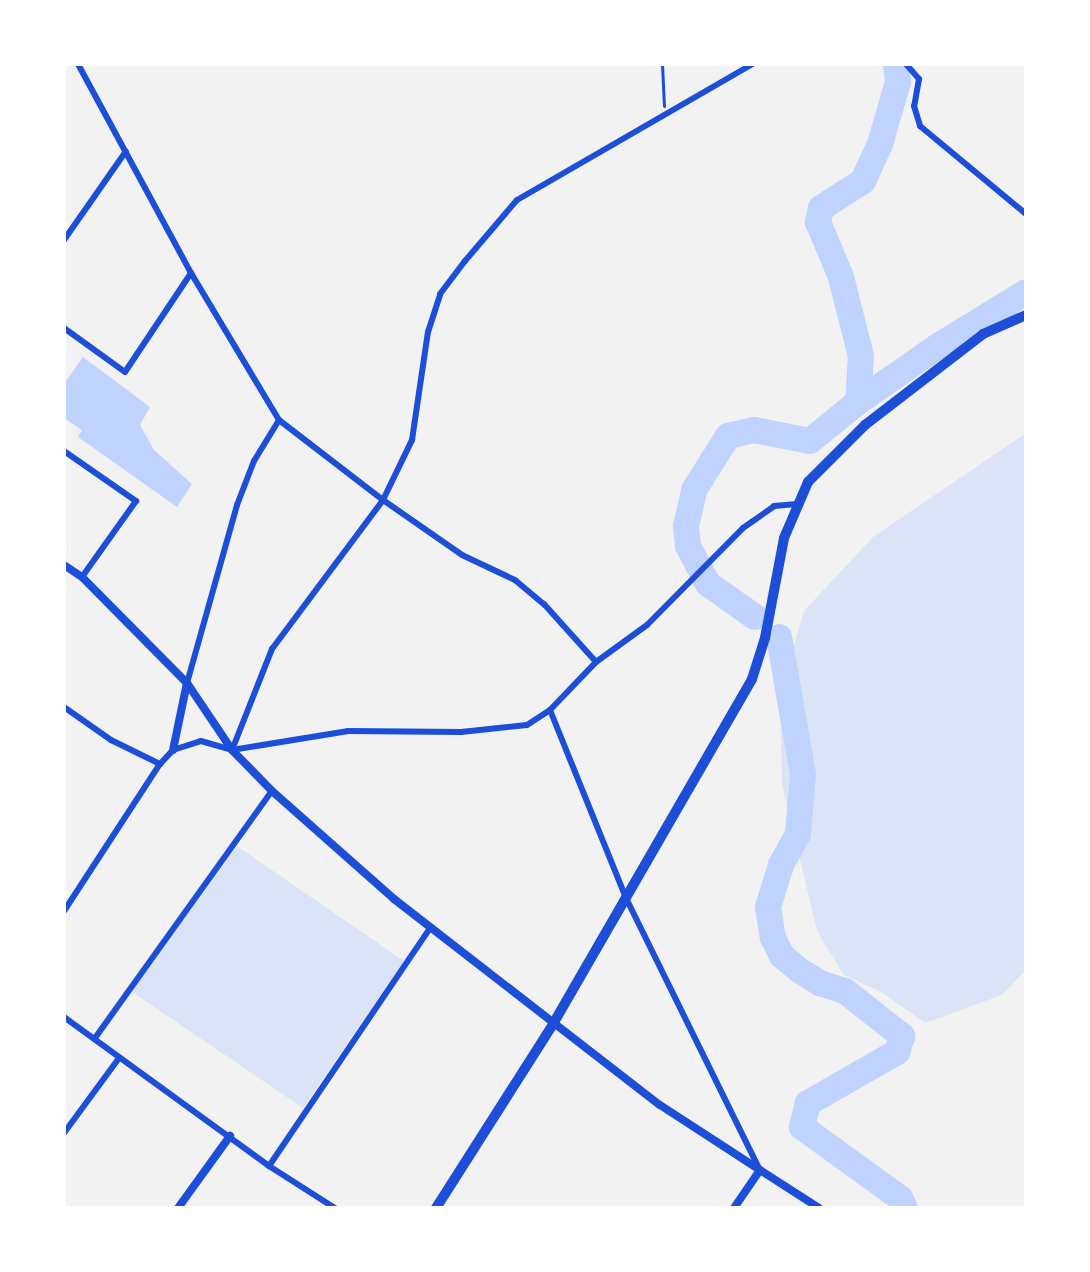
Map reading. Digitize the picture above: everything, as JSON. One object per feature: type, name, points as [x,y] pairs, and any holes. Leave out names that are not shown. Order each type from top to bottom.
[{"type":"main road","points":[[436,1208],[553,1024],[752,679],[765,638],[784,538],[808,482],[865,425],[983,334],[1026,315]]},
{"type":"street","points":[[78,64],[191,273],[279,420],[383,500],[462,555],[515,580],[544,604],[596,662]]},
{"type":"street","points":[[232,750],[272,649],[383,500],[412,440],[428,332],[440,294],[517,200],[753,64]]},
{"type":"street","points":[[906,64],[919,79],[914,106],[920,126],[1026,214]]},
{"type":"street","points":[[64,240],[126,151]]},
{"type":"street","points":[[64,328],[125,372],[191,273]]},
{"type":"street","points":[[173,750],[187,683],[237,505],[254,461],[279,420]]},
{"type":"street","points":[[64,451],[136,501],[82,577]]},
{"type":"street","points":[[64,911],[160,764],[173,750],[201,741],[232,750],[348,731],[461,732],[527,725],[550,710],[596,662],[647,625],[743,528],[774,506],[797,504]]},
{"type":"street","points":[[64,565],[82,577],[187,683],[232,750],[272,791],[431,927],[660,1105],[819,1208]]},
{"type":"street","points":[[64,707],[111,740],[160,764]]},
{"type":"street","points":[[550,710],[626,898],[760,1170]]},
{"type":"street","points":[[95,1038],[272,791]]},
{"type":"street","points":[[269,1166],[431,927]]},
{"type":"street","points":[[64,1017],[269,1166],[335,1208]]},
{"type":"street","points":[[64,1133],[119,1058]]},
{"type":"street","points":[[178,1208],[230,1136]]},
{"type":"street","points":[[734,1208],[760,1170]]},
{"type":"path","points":[[662,64],[664,114]]},
{"type":"shaded area","points":[[1026,433],[1026,970],[1002,995],[925,1023],[881,992],[844,975],[817,931],[782,784],[780,692],[804,611],[873,537]]},
{"type":"shaded area","points":[[237,846],[404,961],[303,1108],[132,992]]},
{"type":"water","points":[[83,357],[150,407],[140,425],[154,450],[192,484],[177,507],[78,437],[82,430],[64,418],[64,384]]},
{"type":"waterway","points":[[858,402],[861,356],[841,277],[818,222],[821,208],[863,181],[880,144],[898,82],[896,64]]},
{"type":"waterway","points":[[755,617],[708,584],[688,546],[686,526],[694,490],[728,436],[754,430],[810,441],[858,402],[938,346],[1026,292]]},
{"type":"waterway","points":[[779,637],[803,774],[798,834],[781,865],[768,907],[773,938],[782,956],[799,970],[820,983],[845,991],[902,1036],[897,1052],[808,1103],[802,1127],[900,1198],[905,1208]]}]
